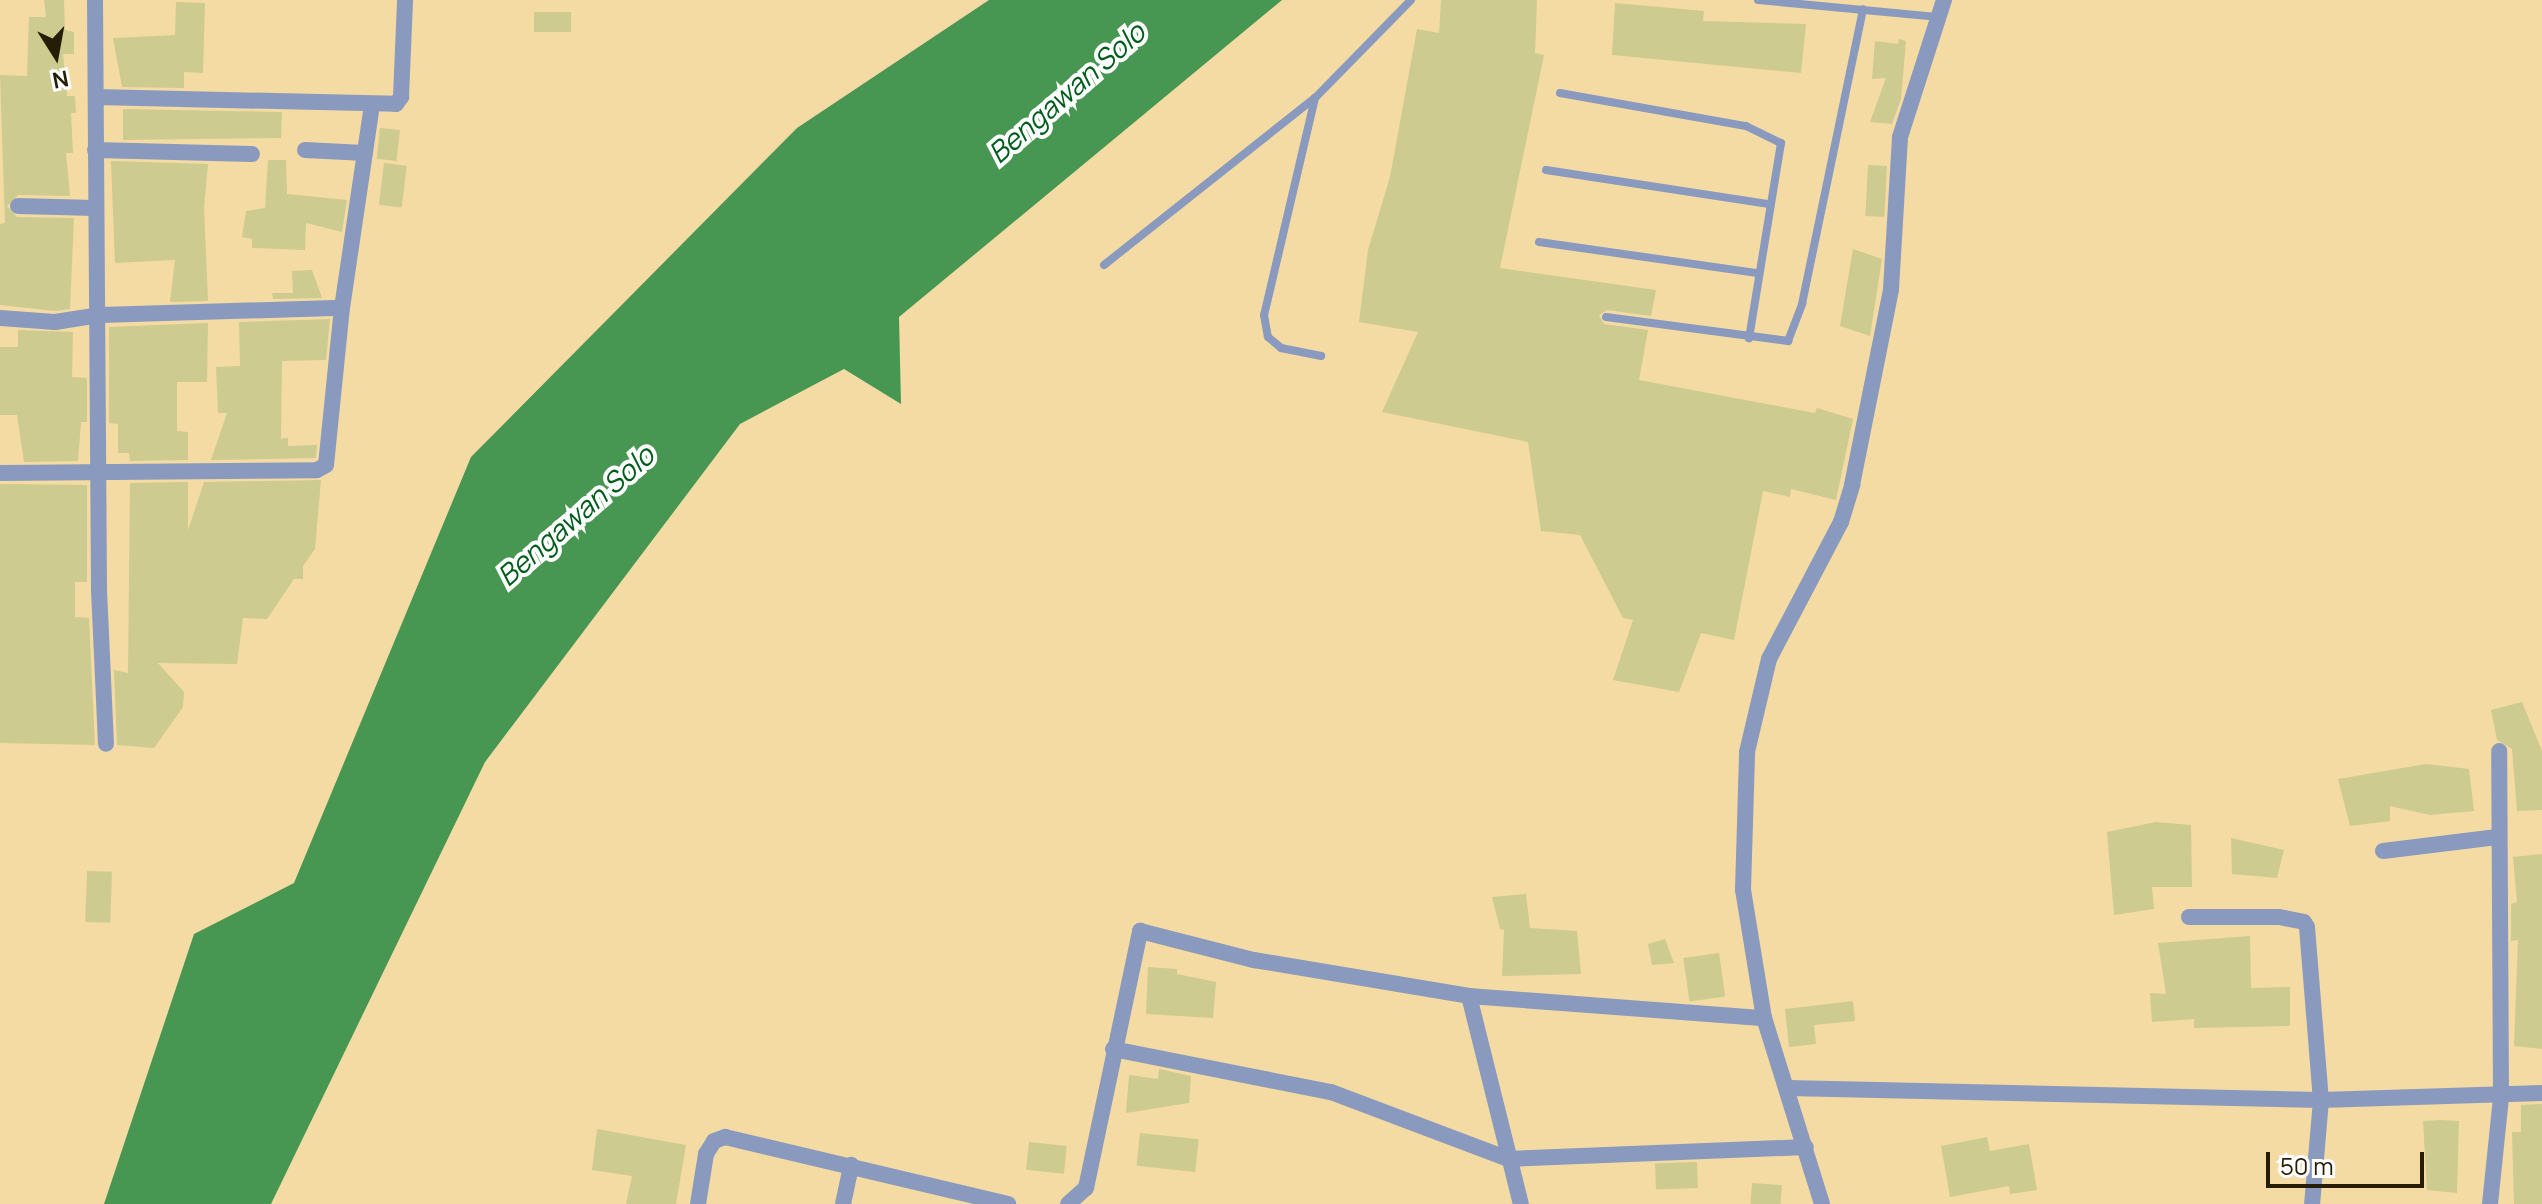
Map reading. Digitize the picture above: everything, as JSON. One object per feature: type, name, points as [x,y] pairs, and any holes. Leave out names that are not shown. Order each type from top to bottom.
[{"type":"street","points":[[95,0],[95,208],[100,315],[99,470],[106,744]]},
{"type":"street","points":[[96,97],[396,104],[401,97],[405,0]]},
{"type":"street","points":[[1822,1204],[1764,1018],[1743,890],[1747,752],[1769,659],[1841,522],[1852,485],[1891,289],[1900,137],[1944,0]]},
{"type":"street","points":[[0,473],[322,468],[328,461],[342,308],[372,105]]},
{"type":"street","points":[[95,150],[252,154]]},
{"type":"street","points":[[305,150],[365,153]]},
{"type":"street","points":[[18,206],[95,208]]},
{"type":"street","points":[[0,318],[55,322],[100,315],[342,308]]},
{"type":"street","points":[[2490,1204],[2501,1097],[2497,837],[2499,751]]},
{"type":"street","points":[[2383,851],[2497,837]]},
{"type":"street","points":[[2189,917],[2304,922],[2310,943],[2321,1100],[2312,1204]]},
{"type":"street","points":[[1068,1204],[1086,1188],[1113,1049],[1142,931],[1254,960],[1469,996],[1764,1018]]},
{"type":"street","points":[[1469,996],[1521,1204]]},
{"type":"street","points":[[1113,1049],[1331,1092],[1508,1159],[1806,1147]]},
{"type":"street","points":[[1787,1088],[2321,1100],[2501,1097],[2542,1093]]},
{"type":"street","points":[[698,1204],[706,1154],[714,1141],[725,1137],[1008,1204]]},
{"type":"street","points":[[843,1204],[851,1165]]},
{"type":"lane","points":[[1104,265],[1315,98],[1411,0]]},
{"type":"lane","points":[[1758,0],[1940,17]]},
{"type":"lane","points":[[1606,317],[1781,343],[1793,335],[1863,9]]},
{"type":"lane","points":[[1560,93],[1765,131],[1781,143],[1767,204],[1749,338]]},
{"type":"lane","points":[[1315,98],[1264,315],[1268,337],[1281,348],[1321,356]]},
{"type":"lane","points":[[1546,170],[1767,204]]},
{"type":"lane","points":[[1539,242],[1756,273]]},
{"type":"water","name":"Bengawan Solo","points":[[989,0],[1282,0],[899,317],[901,404],[844,369],[740,424],[485,762],[271,1204],[104,1204],[194,934],[294,883],[471,457],[797,128]]},
{"type":"building","points":[[44,0],[64,0],[65,30],[74,32],[74,54],[63,54],[67,96],[75,96],[76,113],[71,113],[73,153],[66,153],[70,196],[18,195],[7,206],[17,217],[74,218],[70,309],[55,311],[0,305],[0,224],[5,223],[0,75],[27,76],[29,17],[46,17]]},
{"type":"building","points":[[1441,0],[1537,0],[1535,53],[1544,55],[1500,268],[1656,290],[1651,316],[1607,310],[1599,315],[1604,324],[1648,330],[1639,380],[1815,413],[1817,408],[1853,419],[1836,500],[1791,489],[1790,497],[1763,491],[1734,640],[1701,633],[1679,692],[1613,680],[1633,620],[1623,618],[1580,535],[1541,531],[1528,442],[1382,412],[1418,332],[1359,322],[1368,250],[1390,177],[1417,29],[1439,33]]},
{"type":"building","points":[[176,2],[205,3],[203,73],[184,72],[184,88],[122,87],[113,38],[175,35]]},
{"type":"building","points":[[1615,3],[1704,11],[1703,21],[1806,24],[1801,73],[1612,55]]},
{"type":"building","points":[[534,12],[571,12],[571,32],[534,32]]},
{"type":"building","points":[[1899,39],[1906,41],[1901,99],[1892,124],[1870,122],[1886,78],[1872,79],[1875,41],[1898,44]]},
{"type":"building","points":[[123,109],[282,112],[281,138],[123,140]]},
{"type":"building","points":[[380,128],[400,130],[397,161],[377,159]]},
{"type":"building","points":[[268,160],[286,160],[287,194],[347,200],[342,232],[306,223],[305,250],[252,248],[252,239],[242,237],[246,211],[265,208]]},
{"type":"building","points":[[111,161],[208,164],[204,208],[208,301],[170,302],[175,260],[115,263]]},
{"type":"building","points":[[384,163],[407,166],[402,207],[379,205]]},
{"type":"building","points":[[1868,165],[1887,166],[1884,217],[1865,216]]},
{"type":"building","points":[[1853,249],[1882,259],[1870,336],[1840,326]]},
{"type":"building","points":[[312,270],[322,298],[273,299],[272,293],[293,293],[292,271]]},
{"type":"building","points":[[330,319],[326,360],[282,361],[281,439],[288,438],[288,446],[317,445],[316,458],[211,460],[227,413],[218,413],[216,367],[240,366],[239,322]]},
{"type":"building","points":[[208,323],[207,382],[177,382],[177,431],[188,432],[188,460],[130,461],[129,453],[118,453],[118,424],[109,423],[109,327]]},
{"type":"building","points":[[18,330],[73,332],[72,377],[87,378],[87,422],[81,422],[78,461],[24,462],[17,415],[0,415],[0,347],[18,347]]},
{"type":"building","points":[[321,480],[315,549],[303,566],[303,579],[294,579],[267,619],[243,618],[237,664],[158,663],[184,692],[183,707],[154,748],[117,745],[114,670],[128,673],[130,483],[188,482],[188,530],[204,482]]},
{"type":"building","points":[[0,484],[87,485],[87,582],[75,582],[75,617],[89,618],[95,745],[0,743]]},
{"type":"building","points":[[2522,702],[2542,751],[2542,810],[2517,811],[2512,749],[2497,740],[2491,710]]},
{"type":"building","points":[[2426,764],[2469,769],[2474,811],[2430,815],[2390,806],[2390,821],[2350,826],[2338,779]]},
{"type":"building","points":[[2156,822],[2191,825],[2192,887],[2152,887],[2154,909],[2114,915],[2107,832]]},
{"type":"building","points":[[2231,838],[2284,850],[2277,878],[2232,874]]},
{"type":"building","points":[[2542,854],[2542,1049],[2514,1046],[2518,940],[2511,941],[2511,904],[2517,902],[2513,857]]},
{"type":"building","points":[[87,871],[112,872],[110,923],[85,922]]},
{"type":"building","points":[[1526,894],[1530,928],[1577,931],[1581,974],[1502,976],[1504,930],[1500,929],[1492,897]]},
{"type":"building","points":[[2250,936],[2251,988],[2290,987],[2290,1026],[2194,1028],[2194,1019],[2152,1022],[2150,993],[2166,994],[2158,943]]},
{"type":"building","points":[[1665,939],[1674,963],[1652,965],[1648,944]]},
{"type":"building","points":[[1719,953],[1725,997],[1689,1002],[1683,958]]},
{"type":"building","points":[[1148,967],[1177,969],[1177,974],[1216,982],[1213,1018],[1146,1014]]},
{"type":"building","points":[[1853,1001],[1855,1021],[1814,1025],[1816,1044],[1789,1047],[1785,1009]]},
{"type":"building","points":[[1159,1069],[1191,1076],[1189,1103],[1126,1113],[1129,1075],[1158,1079]]},
{"type":"building","points":[[2542,1104],[2542,1204],[2514,1204],[2512,1132],[2521,1132],[2521,1105]]},
{"type":"building","points":[[2423,1121],[2459,1121],[2457,1193],[2427,1190]]},
{"type":"building","points":[[597,1129],[686,1145],[676,1204],[626,1204],[632,1176],[592,1170]]},
{"type":"building","points":[[1140,1133],[1199,1139],[1195,1172],[1137,1166]]},
{"type":"building","points":[[1987,1137],[1990,1151],[2029,1144],[2037,1190],[2010,1194],[2009,1186],[1950,1197],[1941,1146]]},
{"type":"building","points":[[1029,1142],[1067,1146],[1064,1174],[1026,1170]]},
{"type":"building","points":[[1697,1162],[1698,1188],[1656,1189],[1655,1163]]},
{"type":"building","points":[[1752,1183],[1782,1185],[1781,1204],[1751,1204]]}]
